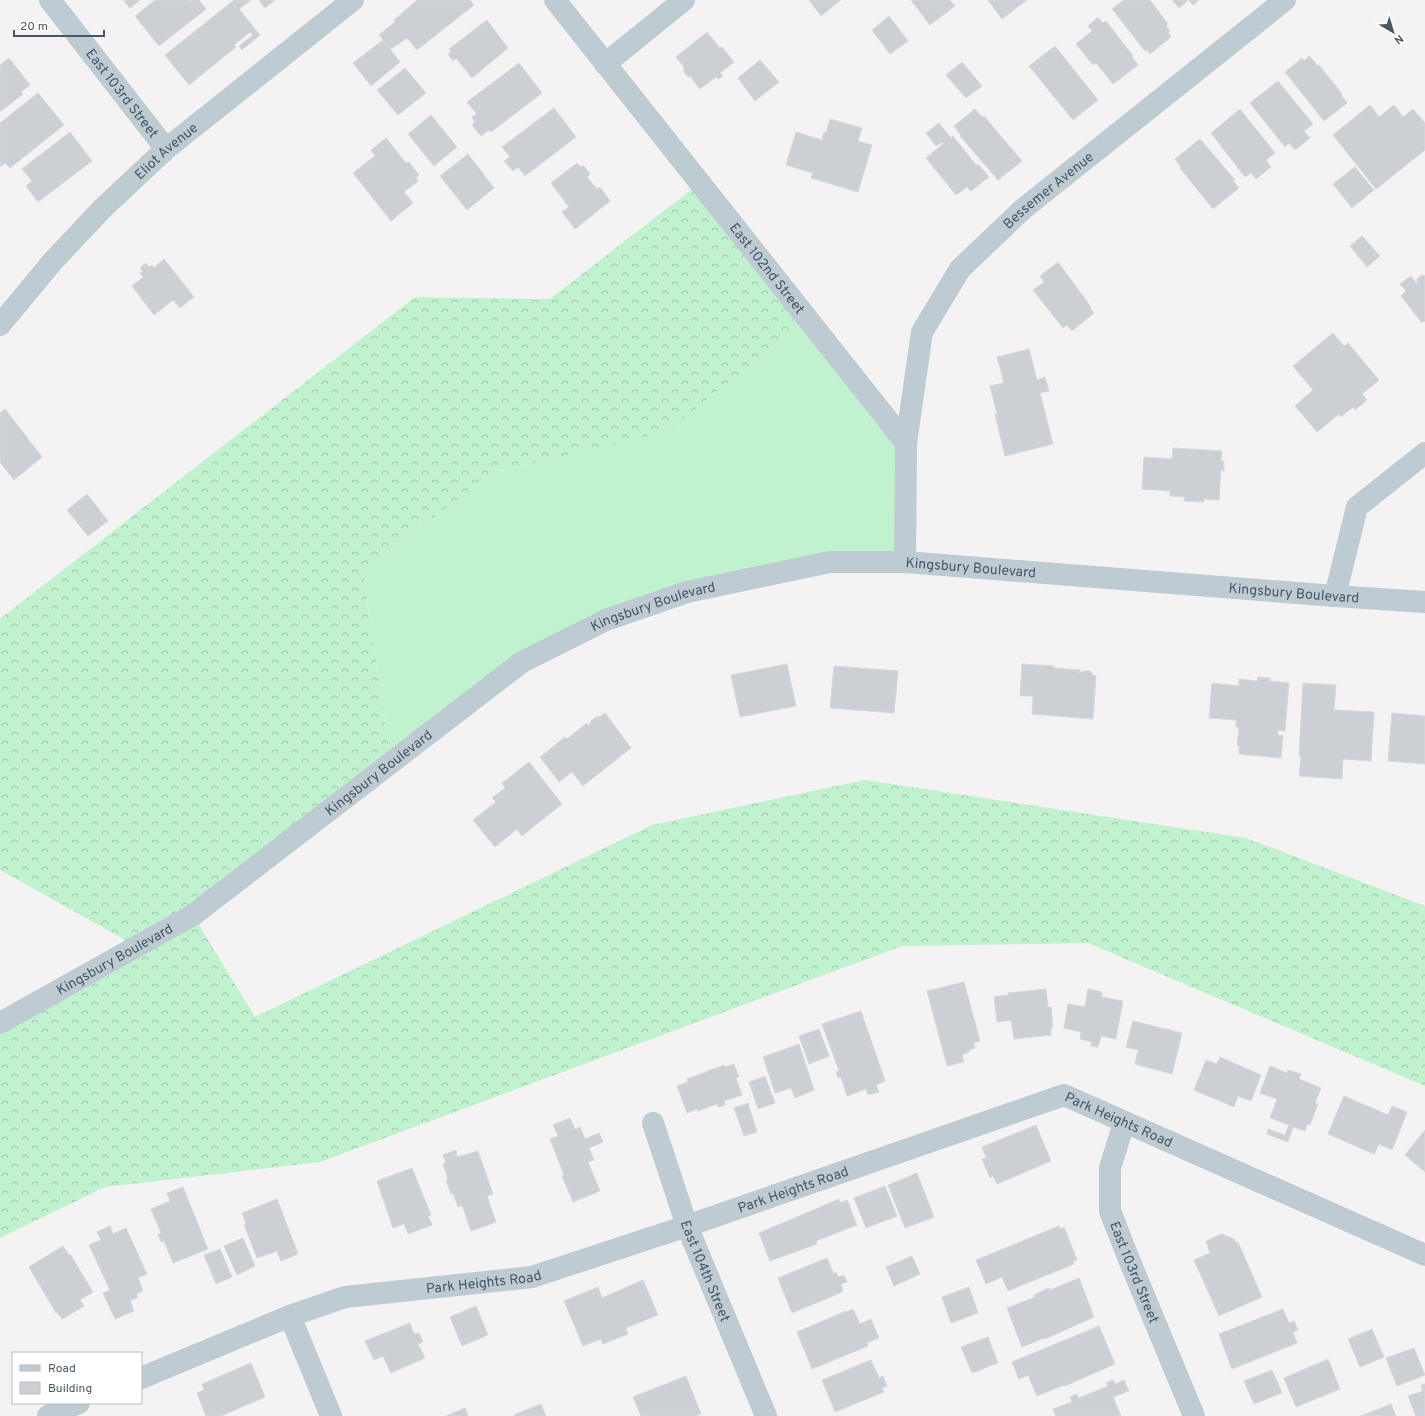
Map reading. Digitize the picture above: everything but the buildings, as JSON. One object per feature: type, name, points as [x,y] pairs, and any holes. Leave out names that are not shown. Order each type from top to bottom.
[{"type":"street","name":"East 103rd Street","points":[[50,0],[166,149]]},
{"type":"street","name":"Eliot Avenue","points":[[0,324],[53,261],[102,209],[166,149],[353,0]]},
{"type":"street","name":"East 102nd Street","points":[[554,0],[906,443]]},
{"type":"street","points":[[604,64],[684,0]]},
{"type":"street","name":"Bessemer Avenue","points":[[906,443],[922,332],[960,269],[1023,209],[1285,0]]},
{"type":"street","points":[[904,562],[906,443]]},
{"type":"street","points":[[1335,596],[1357,507],[1425,453]]},
{"type":"street","name":"Kingsbury Boulevard","points":[[0,1023],[193,915],[522,662],[606,620],[687,592],[830,562],[904,562],[1425,602]]},
{"type":"street","name":"Park Heights Road","points":[[142,1378],[290,1316],[345,1297],[532,1277],[687,1226],[1064,1095],[1425,1256]]},
{"type":"street","name":"East 103rd Street","points":[[1124,1122],[1110,1168],[1110,1211],[1194,1416]]},
{"type":"street","name":"East 104th Street","points":[[653,1123],[687,1226],[766,1416]]},
{"type":"street","points":[[290,1316],[331,1416]]},
{"type":"street","points":[[48,1416],[77,1404]]},
{"type":"green space","points":[[700,183],[808,319],[666,432],[494,472],[363,571],[391,763],[193,915],[255,1017],[652,825],[865,780],[1246,838],[1425,906],[1425,1086],[1088,943],[902,946],[320,1162],[105,1187],[0,1238],[0,1023],[136,946],[0,870],[0,619],[415,297],[550,299]]},
{"type":"green space","points":[[808,319],[906,443],[905,562],[687,592],[522,662],[391,763],[363,571],[494,472],[666,431]]}]
